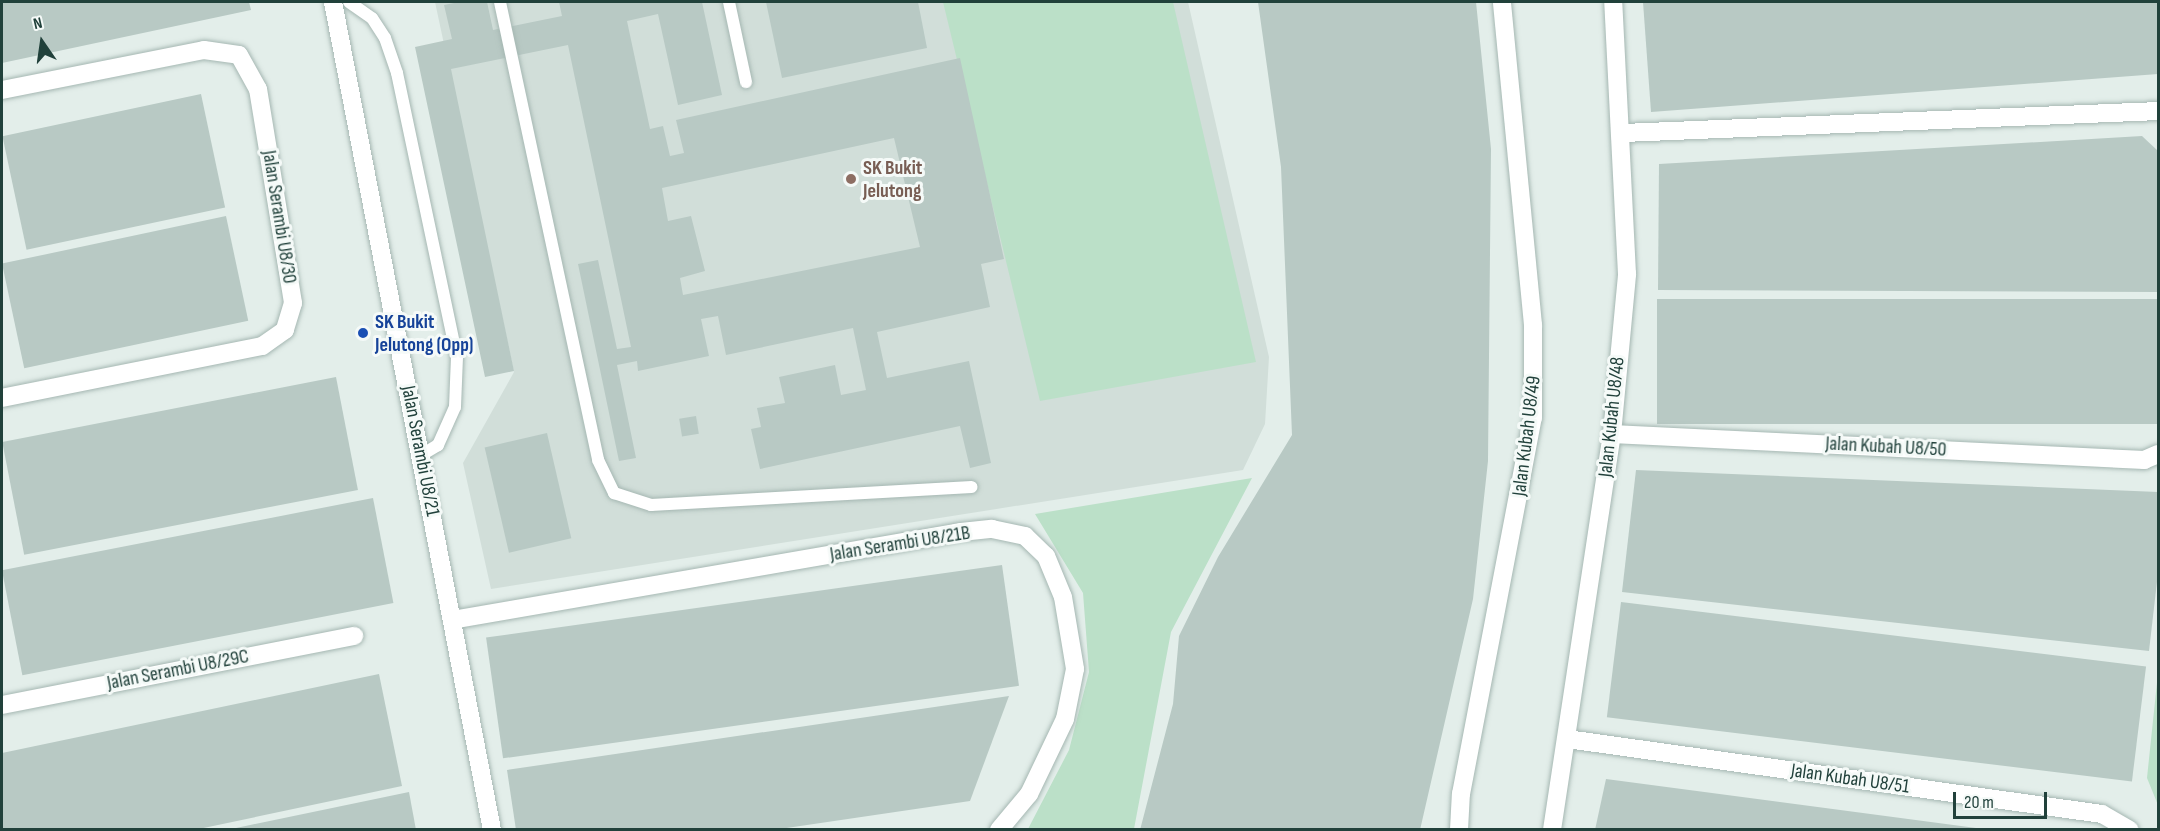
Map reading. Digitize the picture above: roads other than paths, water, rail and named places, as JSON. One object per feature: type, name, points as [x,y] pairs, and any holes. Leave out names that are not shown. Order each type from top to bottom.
[{"type":"street","name":"Jalan Serambi U8/21","points":[[333,2],[492,830]]},
{"type":"street","name":"Jalan Kubah U8/49","points":[[1459,830],[1461,794],[1533,418],[1533,325],[1502,2]]},
{"type":"street","name":"Jalan Kubah U8/48","points":[[1552,830],[1612,434],[1627,274],[1623,133],[1613,2]]},
{"type":"street","name":"Jalan Serambi U8/30","points":[[2,90],[204,50],[239,55],[258,89],[293,303],[285,330],[262,346],[2,398]]},
{"type":"street","points":[[1623,133],[2158,111]]},
{"type":"street","name":"Jalan Kubah U8/50","points":[[1612,434],[2144,460],[2158,454]]},
{"type":"street","name":"Jalan Serambi U8/21B","points":[[452,620],[961,532],[992,529],[1025,537],[1046,556],[1063,597],[1075,669],[1065,719],[1029,794],[999,830]]},
{"type":"street","name":"Jalan Serambi U8/29C","points":[[2,705],[354,636]]},
{"type":"street","name":"Jalan Kubah U8/51","points":[[1567,739],[2102,814],[2130,830]]},
{"type":"lane","points":[[350,2],[372,18],[397,73],[457,357],[455,407],[438,445],[420,456]]},
{"type":"lane","points":[[500,2],[598,460],[614,494],[651,505],[971,487]]},
{"type":"lane","points":[[729,2],[746,82]]},
{"type":"place","name":"SK Bukit Jelutong","points":[[851,179]]},
{"type":"place","name":"SK Bukit Jelutong (Opp)","points":[[363,333]]}]
